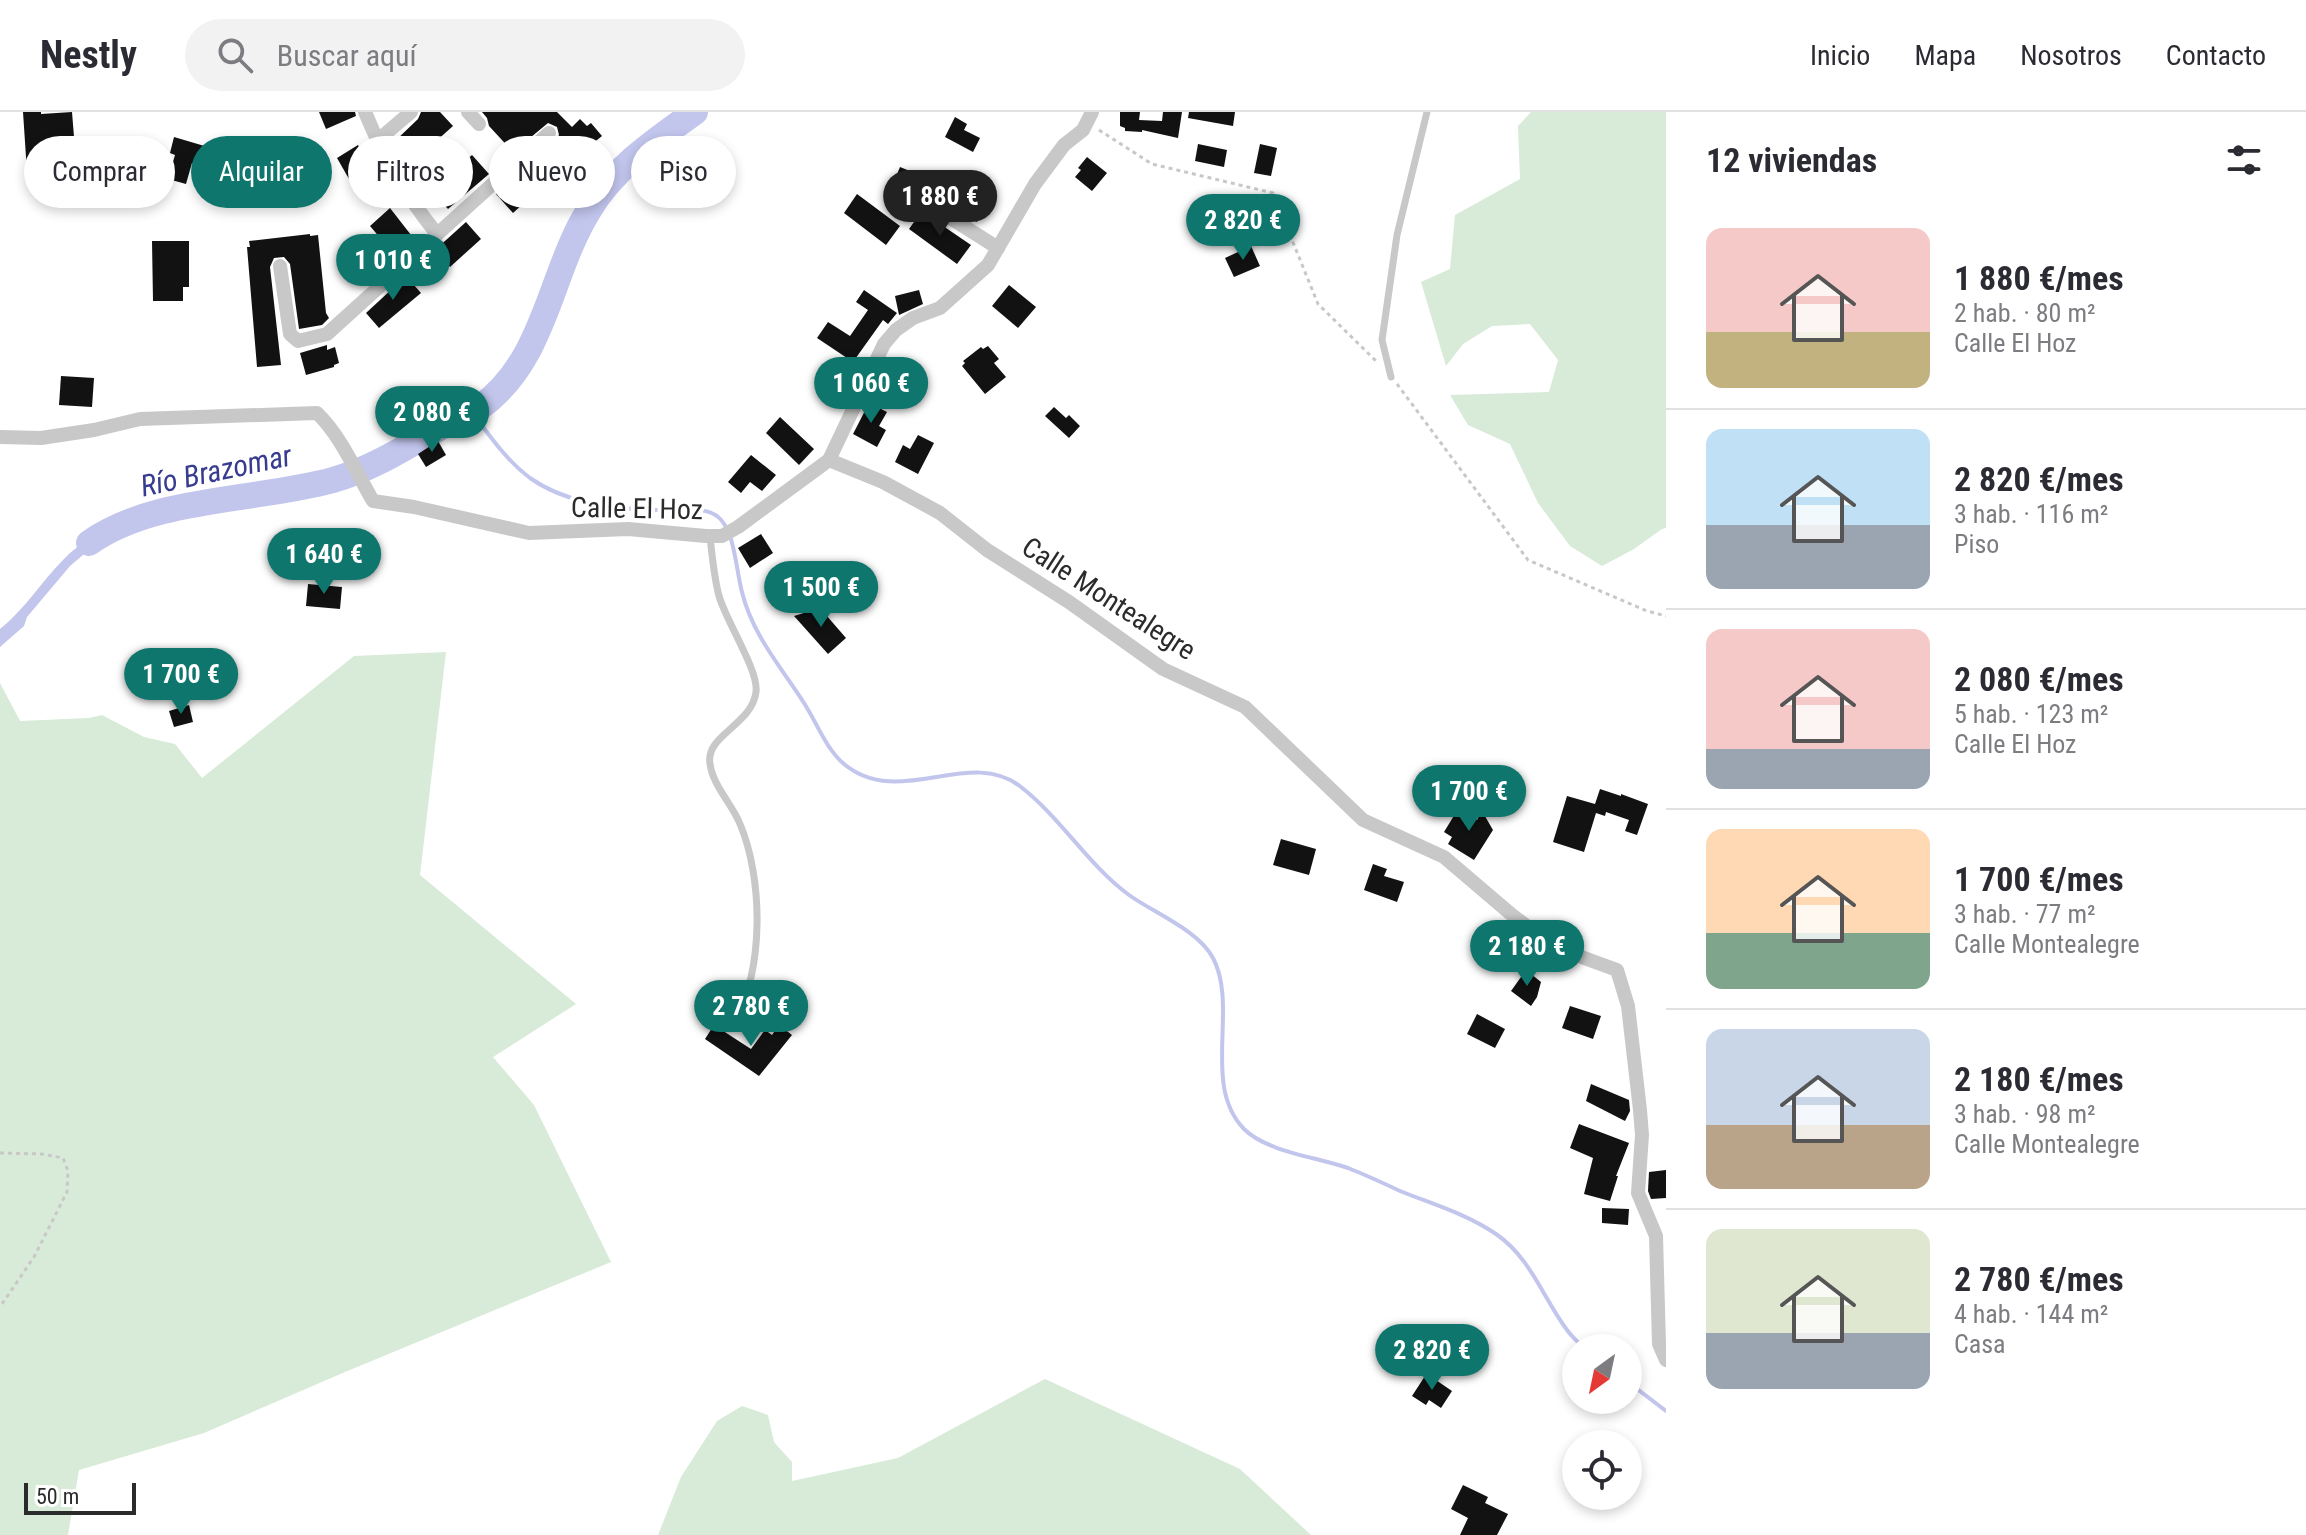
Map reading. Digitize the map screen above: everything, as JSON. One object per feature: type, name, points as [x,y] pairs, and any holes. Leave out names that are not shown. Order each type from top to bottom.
[{"type":"street","points":[[365,112],[375,136]]},
{"type":"street","points":[[383,136],[411,112]]},
{"type":"street","points":[[468,112],[479,124]]},
{"type":"street","name":"Calle El Hoz","points":[[0,437],[41,438],[140,419],[317,413],[333,431],[373,501],[529,533],[628,529],[716,536],[738,527],[829,460],[884,344],[896,330],[913,318],[940,308],[988,265],[1035,184],[1064,145],[1083,130],[1092,112]]},
{"type":"street","points":[[280,266],[290,334],[298,341],[327,334],[549,133]]},
{"type":"street","points":[[894,199],[906,204],[930,205],[998,248]]},
{"type":"street","points":[[416,208],[437,234]]},
{"type":"street","name":"Calle Montealegre","points":[[829,460],[883,482],[940,513],[987,550],[1069,602],[1163,669],[1245,707],[1363,820],[1444,857],[1554,947],[1617,970],[1628,1006],[1640,1110],[1642,1135],[1638,1193],[1656,1236],[1659,1344],[1666,1360]]},
{"type":"lane","points":[[1391,377],[1382,340],[1397,235],[1427,112]]},
{"type":"lane","points":[[716,536],[719,597],[757,689],[753,705],[733,729],[715,742],[709,752],[714,776],[740,823],[752,865],[758,903],[752,974],[747,996],[732,1024]]},
{"type":"path","points":[[0,1153],[63,1158],[68,1171],[67,1192],[34,1257],[0,1307]]},
{"type":"green space","points":[[1531,112],[1666,112],[1666,528],[1602,566],[1570,546],[1538,503],[1510,444],[1468,425],[1450,395],[1549,392],[1558,360],[1530,324],[1492,326],[1463,344],[1446,366],[1421,282],[1450,269],[1455,215],[1520,179],[1518,126]]},
{"type":"green space","points":[[446,652],[420,875],[576,1004],[493,1057],[534,1105],[611,1262],[204,1433],[79,1470],[68,1535],[0,1535],[0,683],[20,721],[102,715],[144,737],[175,744],[202,778],[354,656]]},
{"type":"green space","points":[[1045,1379],[1240,1469],[1311,1535],[658,1535],[681,1477],[717,1421],[742,1406],[768,1415],[774,1442],[792,1462],[792,1481],[898,1458]]},
{"type":"water","points":[[117,526],[70,566],[27,617],[24,626],[0,647],[0,629],[64,559],[82,544]]},
{"type":"building","points":[[23,112],[72,112],[74,136],[25,136]]},
{"type":"building","points":[[319,112],[355,112],[356,116],[326,129]]},
{"type":"building","points":[[421,112],[440,112],[453,126],[442,136],[400,136]]},
{"type":"building","points":[[482,112],[557,112],[572,127],[580,119],[587,126],[591,123],[602,136],[558,136],[557,127],[548,123],[532,136],[498,136],[489,126]]},
{"type":"building","points":[[1120,112],[1140,112],[1139,120],[1162,121],[1163,112],[1182,112],[1178,138],[1142,130],[1125,131],[1120,126]]},
{"type":"building","points":[[1189,112],[1235,112],[1233,126],[1188,118]]},
{"type":"building","points":[[955,117],[967,124],[964,130],[980,138],[973,152],[945,137]]},
{"type":"building","points":[[175,137],[191,142],[191,166],[186,184],[175,181]]},
{"type":"building","points":[[1198,144],[1227,150],[1224,167],[1195,161]]},
{"type":"building","points":[[1260,144],[1277,148],[1271,176],[1254,173]]},
{"type":"building","points":[[348,151],[348,177],[337,158]]},
{"type":"building","points":[[473,156],[489,174],[473,188]]},
{"type":"building","points":[[1087,157],[1107,173],[1092,191],[1075,177]]},
{"type":"building","points":[[900,167],[922,176],[916,190],[912,188],[910,191],[893,184]]},
{"type":"building","points":[[857,194],[900,226],[886,245],[844,213]]},
{"type":"building","points":[[965,195],[986,206],[977,222],[957,210]]},
{"type":"building","points":[[390,208],[411,235],[392,252],[370,226]]},
{"type":"building","points":[[919,215],[927,215],[971,245],[957,264],[909,229]]},
{"type":"building","points":[[466,222],[481,239],[450,267],[435,250]]},
{"type":"building","points":[[318,235],[329,318],[322,325],[299,329],[290,264],[284,257],[274,258],[270,267],[281,365],[257,367],[249,241]]},
{"type":"building","points":[[152,241],[189,241],[189,287],[183,287],[183,301],[153,301]]},
{"type":"building","points":[[1251,246],[1260,266],[1234,277],[1225,258]]},
{"type":"building","points":[[406,276],[421,293],[379,328],[366,313]]},
{"type":"building","points":[[1009,285],[1036,307],[1018,328],[992,306]]},
{"type":"building","points":[[864,290],[897,313],[888,324],[883,320],[853,362],[817,338],[828,322],[850,336],[868,310],[856,302]]},
{"type":"building","points":[[919,290],[923,304],[899,315],[895,296]]},
{"type":"building","points":[[327,345],[327,350],[335,347],[339,363],[306,375],[300,353]]},
{"type":"building","points":[[988,346],[999,359],[994,363],[1006,377],[985,394],[962,366],[963,361],[981,347]]},
{"type":"building","points":[[920,367],[902,401],[892,388]]},
{"type":"building","points":[[61,376],[94,378],[92,407],[59,405]]},
{"type":"building","points":[[869,403],[887,412],[879,426],[886,430],[877,447],[853,434]]},
{"type":"building","points":[[1054,407],[1080,426],[1069,438],[1045,416]]},
{"type":"building","points":[[780,417],[814,449],[799,465],[766,433]]},
{"type":"building","points":[[918,435],[934,443],[918,474],[895,462],[903,445],[910,449]]},
{"type":"building","points":[[438,441],[446,455],[426,467],[418,454]]},
{"type":"building","points":[[751,455],[776,475],[762,491],[750,482],[741,493],[728,482]]},
{"type":"building","points":[[761,534],[773,553],[750,568],[738,548]]},
{"type":"building","points":[[308,584],[342,587],[340,609],[306,606]]},
{"type":"building","points":[[820,608],[846,638],[828,654],[794,616]]},
{"type":"building","points":[[189,705],[193,722],[174,727],[169,711]]},
{"type":"building","points":[[1600,789],[1648,804],[1637,835],[1625,831],[1629,820],[1606,812],[1605,816],[1596,813],[1584,852],[1553,842],[1567,796],[1595,804]]},
{"type":"building","points":[[1458,809],[1477,820],[1482,811],[1493,830],[1474,860],[1448,844],[1452,837],[1444,832]]},
{"type":"building","points":[[1281,839],[1316,849],[1309,875],[1273,865]]},
{"type":"building","points":[[1373,864],[1387,869],[1384,876],[1404,882],[1397,902],[1364,890]]},
{"type":"building","points":[[1526,970],[1541,982],[1531,1006],[1511,991]]},
{"type":"building","points":[[1570,1006],[1601,1016],[1593,1039],[1562,1028]]},
{"type":"building","points":[[1477,1014],[1505,1029],[1495,1048],[1467,1034]]},
{"type":"building","points":[[714,1025],[751,1049],[765,1030],[772,1035],[779,1025],[792,1035],[759,1076],[705,1039]]},
{"type":"building","points":[[1591,1084],[1629,1100],[1630,1111],[1625,1121],[1586,1101]]},
{"type":"building","points":[[1579,1124],[1629,1143],[1610,1201],[1584,1194],[1593,1158],[1570,1148]]},
{"type":"building","points":[[1666,1170],[1666,1198],[1651,1199],[1648,1191],[1649,1172]]},
{"type":"building","points":[[1602,1208],[1629,1209],[1628,1225],[1602,1223]]},
{"type":"building","points":[[1425,1376],[1430,1376],[1452,1391],[1441,1408],[1429,1400],[1426,1405],[1412,1396]]},
{"type":"building","points":[[1463,1485],[1488,1497],[1485,1503],[1508,1514],[1497,1535],[1460,1535],[1468,1518],[1451,1509]]},
{"type":"waterway","name":"Río Brazomar","points":[[89,543],[115,528],[174,508],[333,480],[388,457],[479,408],[501,389],[533,342],[564,261],[599,195],[623,168],[695,112]]},
{"type":"waterway","points":[[472,412],[521,471],[560,494],[611,507],[697,510],[717,516],[728,530],[742,592],[753,622],[827,743],[844,764],[865,777],[888,781],[980,773],[1001,776],[1021,787],[1114,883],[1197,939],[1213,958],[1223,999],[1222,1068],[1225,1091],[1231,1111],[1244,1129],[1266,1143],[1348,1168],[1485,1227],[1518,1255],[1571,1334]]},
{"type":"waterway","points":[[1642,1393],[1666,1411]]}]
